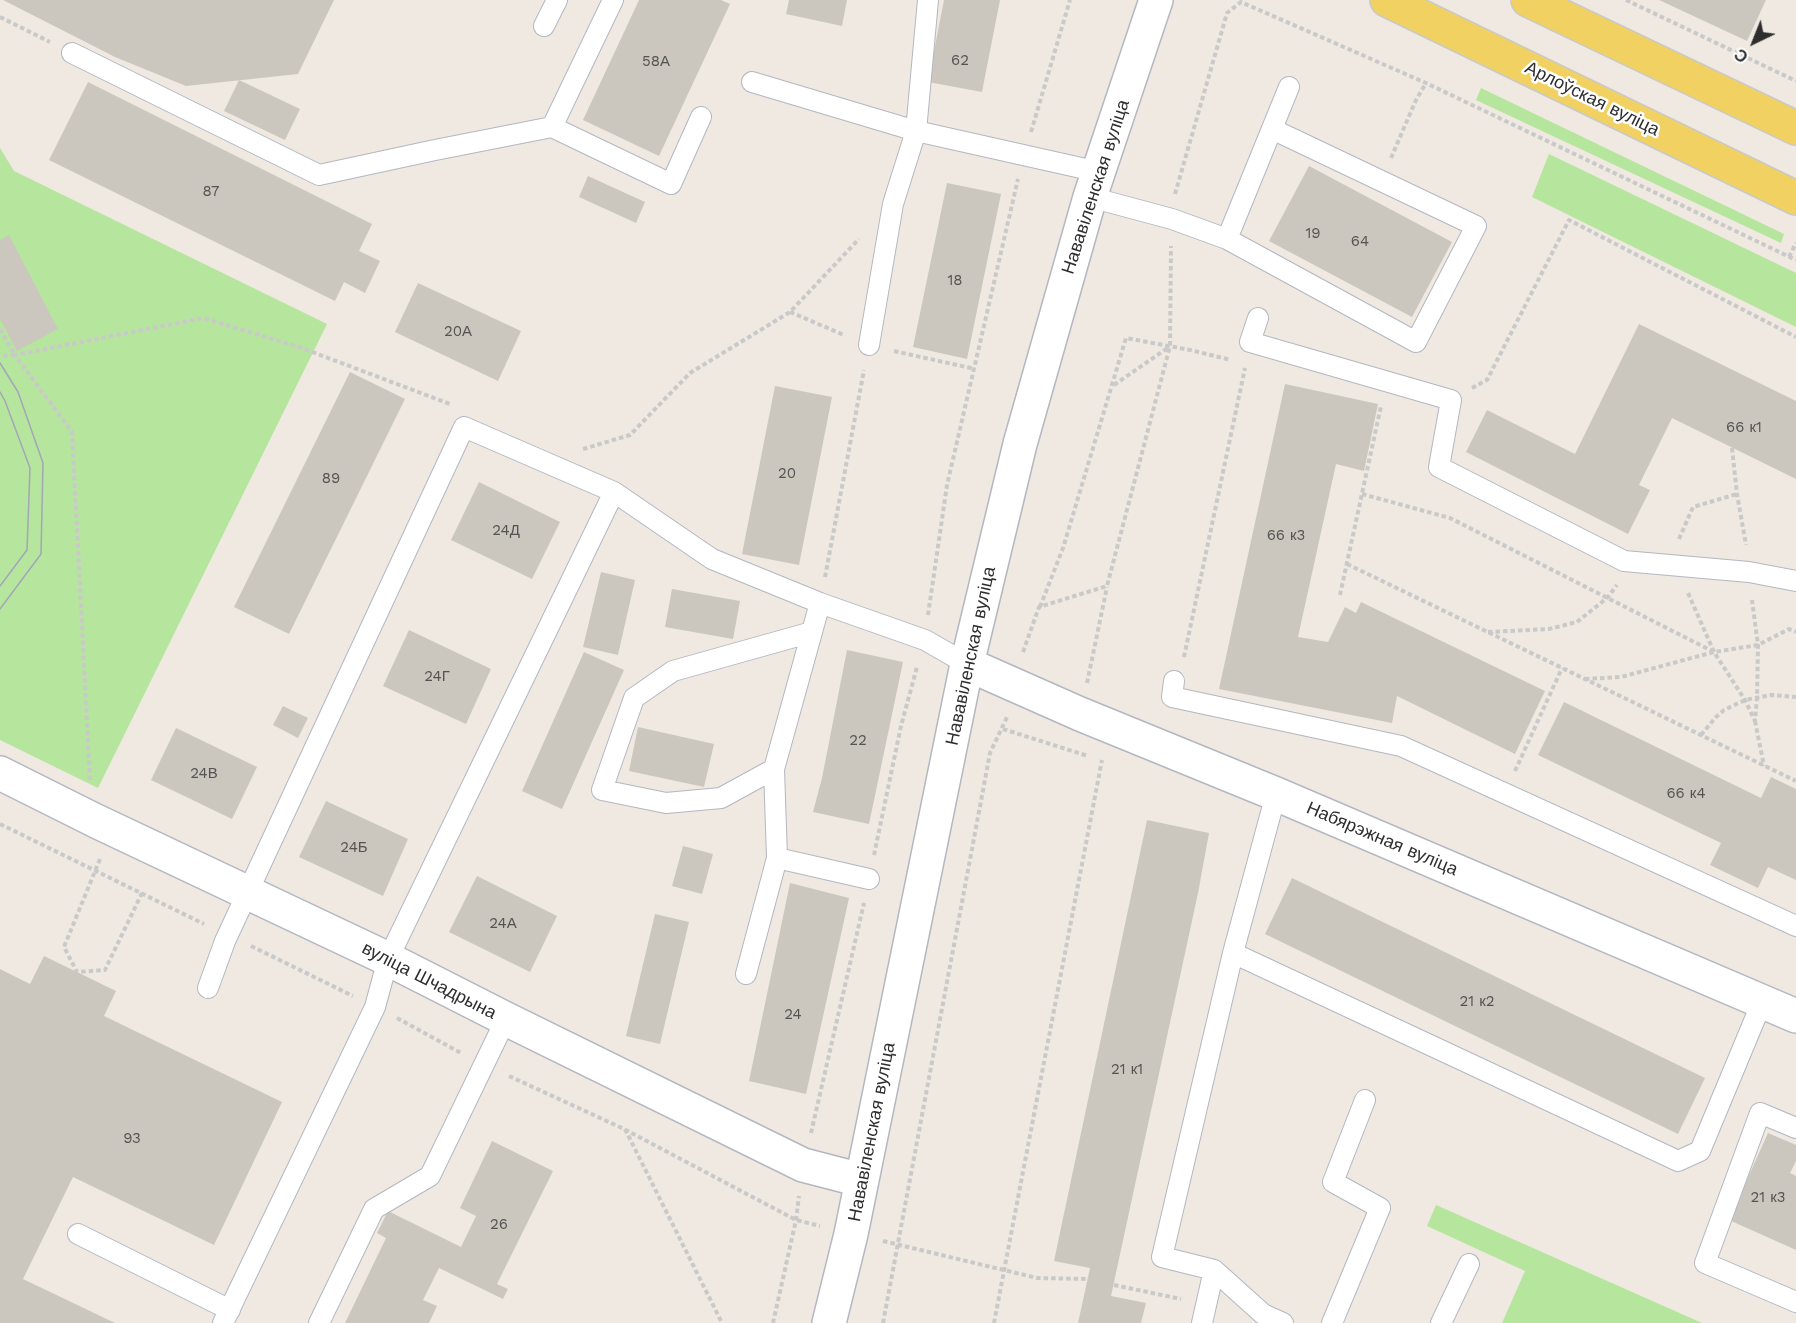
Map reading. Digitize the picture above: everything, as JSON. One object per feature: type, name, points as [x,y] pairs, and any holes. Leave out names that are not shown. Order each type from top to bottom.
[{"type":"main road","name":"Арлоўская вуліца","points":[[1387,0],[1796,198]]},
{"type":"main road","points":[[1528,0],[1796,128]]},
{"type":"street","name":"Нававіленская вуліца","points":[[829,1323],[851,1234],[967,664],[1020,444],[1094,184],[1156,0]]},
{"type":"street","name":"Набярэжная вуліца","points":[[967,664],[1080,714],[1276,794],[1796,1016]]},
{"type":"street","name":"вуліца Шчадрына","points":[[0,773],[388,959],[506,1020],[803,1165],[861,1180]]},
{"type":"lane","points":[[544,26],[556,0]]},
{"type":"lane","points":[[552,127],[613,0]]},
{"type":"lane","points":[[869,345],[893,204],[916,131],[928,0]]},
{"type":"lane","points":[[72,53],[319,175],[552,127],[671,183],[701,117]]},
{"type":"lane","points":[[753,82],[916,131],[1024,154],[1172,219],[1227,239],[1416,342],[1476,226],[1272,129]]},
{"type":"lane","points":[[1227,239],[1288,87]]},
{"type":"lane","points":[[1258,318],[1250,342],[1451,400],[1439,467],[1624,561],[1749,572],[1796,581]]},
{"type":"lane","points":[[208,988],[225,941],[464,427],[614,492],[712,559],[820,603],[925,640],[967,664]]},
{"type":"lane","points":[[78,1234],[227,1316],[375,1007],[388,959],[614,492]]},
{"type":"lane","points":[[746,974],[777,858],[774,769],[820,603]]},
{"type":"lane","points":[[774,769],[721,798],[666,803],[602,790],[634,698],[672,671],[812,632]]},
{"type":"lane","points":[[1174,681],[1172,697],[1401,746],[1796,926]]},
{"type":"lane","points":[[1276,794],[1233,953],[1162,1257],[1214,1270],[1263,1314],[1283,1323]]},
{"type":"lane","points":[[777,858],[869,879]]},
{"type":"lane","points":[[1233,953],[1678,1161],[1700,1151],[1762,1002]]},
{"type":"lane","points":[[319,1323],[374,1209],[430,1176],[506,1020]]},
{"type":"lane","points":[[1332,1323],[1380,1208],[1333,1182],[1365,1100]]},
{"type":"lane","points":[[1796,1128],[1760,1113],[1705,1263],[1796,1302]]},
{"type":"lane","points":[[1441,1323],[1469,1264]]},
{"type":"lane","points":[[1204,1314],[1214,1270]]},
{"type":"path","points":[[803,1165],[869,879],[901,726],[925,640],[947,485],[1024,154],[1070,0]]},
{"type":"path","points":[[1626,0],[1796,81]]},
{"type":"path","points":[[1080,714],[1107,586],[1170,346],[1172,219],[1176,193],[1227,13],[1241,2],[1426,83],[1796,260]]},
{"type":"path","points":[[0,17],[72,53]]},
{"type":"path","points":[[1381,181],[1416,100],[1426,83]]},
{"type":"path","points":[[575,452],[630,435],[690,373],[790,312],[893,204]]},
{"type":"path","points":[[1451,400],[1487,380],[1569,220],[1796,337]]},
{"type":"path","points":[[1790,257],[1796,243]]},
{"type":"path","points":[[0,356],[203,318],[300,347],[454,406]]},
{"type":"path","points":[[0,329],[15,355],[72,432],[90,797],[96,821],[100,859],[64,947],[77,972],[105,970],[142,893]]},
{"type":"path","points":[[1020,659],[1064,548],[1126,339],[1170,346],[1234,361]]},
{"type":"path","points":[[820,603],[869,345]]},
{"type":"path","points":[[1113,386],[1170,346]]},
{"type":"path","points":[[1182,662],[1246,364]]},
{"type":"path","points":[[1340,595],[1382,400]]},
{"type":"path","points":[[1732,448],[1758,645],[1758,697],[1755,721]]},
{"type":"path","points":[[1362,494],[1450,519],[1714,652]]},
{"type":"path","points":[[1737,494],[1693,507],[1673,552],[1714,652],[1745,700],[1755,721],[1764,766]]},
{"type":"path","points":[[1487,632],[1549,629],[1577,622],[1607,598],[1620,581],[1624,561]]},
{"type":"path","points":[[1347,564],[1796,781]]},
{"type":"path","points":[[1039,607],[1107,586]]},
{"type":"path","points":[[1584,679],[1621,677],[1714,652],[1758,645],[1789,629],[1796,632]]},
{"type":"path","points":[[1514,773],[1562,668]]},
{"type":"path","points":[[1701,735],[1724,710],[1745,700],[1784,695],[1796,698]]},
{"type":"path","points":[[883,1323],[990,753],[1008,714]]},
{"type":"path","points":[[993,1323],[1102,760]]},
{"type":"path","points":[[624,1129],[722,1323]]},
{"type":"path","points":[[773,1323],[796,1220],[1037,1278],[1088,1279]]},
{"type":"path","points":[[1114,1285],[1204,1314]]},
{"type":"green space","points":[[1481,88],[1784,234],[1781,243],[1476,100]]},
{"type":"green space","points":[[0,148],[14,171],[327,324],[98,788],[0,740]]},
{"type":"green space","points":[[1549,154],[1796,273],[1796,327],[1532,197]]},
{"type":"green space","points":[[1436,1205],[1702,1323],[1502,1323],[1525,1271],[1427,1226]]},
{"type":"building","points":[[3,0],[334,0],[298,74],[186,86],[115,57]]},
{"type":"building","points":[[639,0],[721,0],[730,4],[659,156],[583,120]]},
{"type":"building","points":[[789,0],[847,0],[842,26],[786,14]]},
{"type":"building","points":[[944,0],[1000,0],[982,92],[928,82]]},
{"type":"building","points":[[1659,0],[1766,0],[1747,41]]},
{"type":"building","points":[[239,80],[300,109],[285,140],[224,111]]},
{"type":"building","points":[[88,82],[372,224],[359,251],[380,261],[365,293],[344,282],[335,301],[49,160]]},
{"type":"building","points":[[1309,166],[1452,242],[1412,317],[1269,241]]},
{"type":"building","points":[[588,176],[645,202],[636,223],[579,197]]},
{"type":"building","points":[[947,183],[1001,194],[967,359],[913,347]]},
{"type":"building","points":[[9,235],[58,329],[17,351],[0,319],[0,240]]},
{"type":"building","points":[[418,283],[521,331],[498,381],[395,332]]},
{"type":"building","points":[[1639,324],[1796,401],[1796,479],[1672,418],[1639,485],[1650,490],[1628,534],[1466,452],[1487,410],[1575,454]]},
{"type":"building","points":[[350,372],[405,399],[289,634],[234,607]]},
{"type":"building","points":[[1285,384],[1378,404],[1364,471],[1336,464],[1298,637],[1328,642],[1345,607],[1356,613],[1361,602],[1545,691],[1515,754],[1397,696],[1392,723],[1219,689]]},
{"type":"building","points":[[775,386],[832,397],[799,565],[742,554]]},
{"type":"building","points":[[479,482],[560,522],[532,579],[451,540]]},
{"type":"building","points":[[601,572],[635,580],[618,655],[583,647]]},
{"type":"building","points":[[672,589],[740,601],[733,639],[665,627]]},
{"type":"building","points":[[409,630],[491,669],[466,724],[383,686]]},
{"type":"building","points":[[847,650],[903,662],[869,824],[813,812],[822,778]]},
{"type":"building","points":[[584,652],[624,670],[562,809],[522,791]]},
{"type":"building","points":[[1564,702],[1761,798],[1771,777],[1796,789],[1796,880],[1768,867],[1758,888],[1710,865],[1721,843],[1538,755]]},
{"type":"building","points":[[283,706],[308,718],[298,738],[273,725]]},
{"type":"building","points":[[638,727],[714,744],[704,787],[629,771]]},
{"type":"building","points":[[176,728],[257,767],[232,819],[151,780]]},
{"type":"building","points":[[326,801],[408,839],[383,896],[299,857]]},
{"type":"building","points":[[1147,820],[1209,833],[1111,1296],[1146,1303],[1141,1323],[1078,1323],[1090,1268],[1054,1261]]},
{"type":"building","points":[[683,846],[713,854],[702,894],[672,886]]},
{"type":"building","points":[[477,876],[557,916],[530,972],[449,932]]},
{"type":"building","points":[[1292,878],[1705,1078],[1678,1134],[1265,934]]},
{"type":"building","points":[[790,883],[849,898],[806,1094],[749,1081]]},
{"type":"building","points":[[655,914],[689,922],[660,1044],[626,1036]]},
{"type":"building","points":[[44,956],[116,991],[104,1016],[282,1102],[214,1245],[73,1177],[23,1279],[115,1323],[0,1323],[0,969],[30,984]]},
{"type":"building","points":[[1768,1133],[1796,1145],[1796,1161],[1790,1173],[1796,1176],[1796,1250],[1729,1220]]},
{"type":"building","points":[[492,1141],[553,1171],[497,1284],[508,1289],[503,1299],[439,1268],[423,1300],[437,1306],[429,1323],[345,1323],[386,1238],[377,1233],[388,1211],[461,1247],[476,1216],[460,1208]]},
{"type":"tram line","points":[[0,363],[18,392],[43,463],[41,554],[0,609]]},
{"type":"tram line","points":[[0,392],[30,468],[27,550],[0,586]]}]
